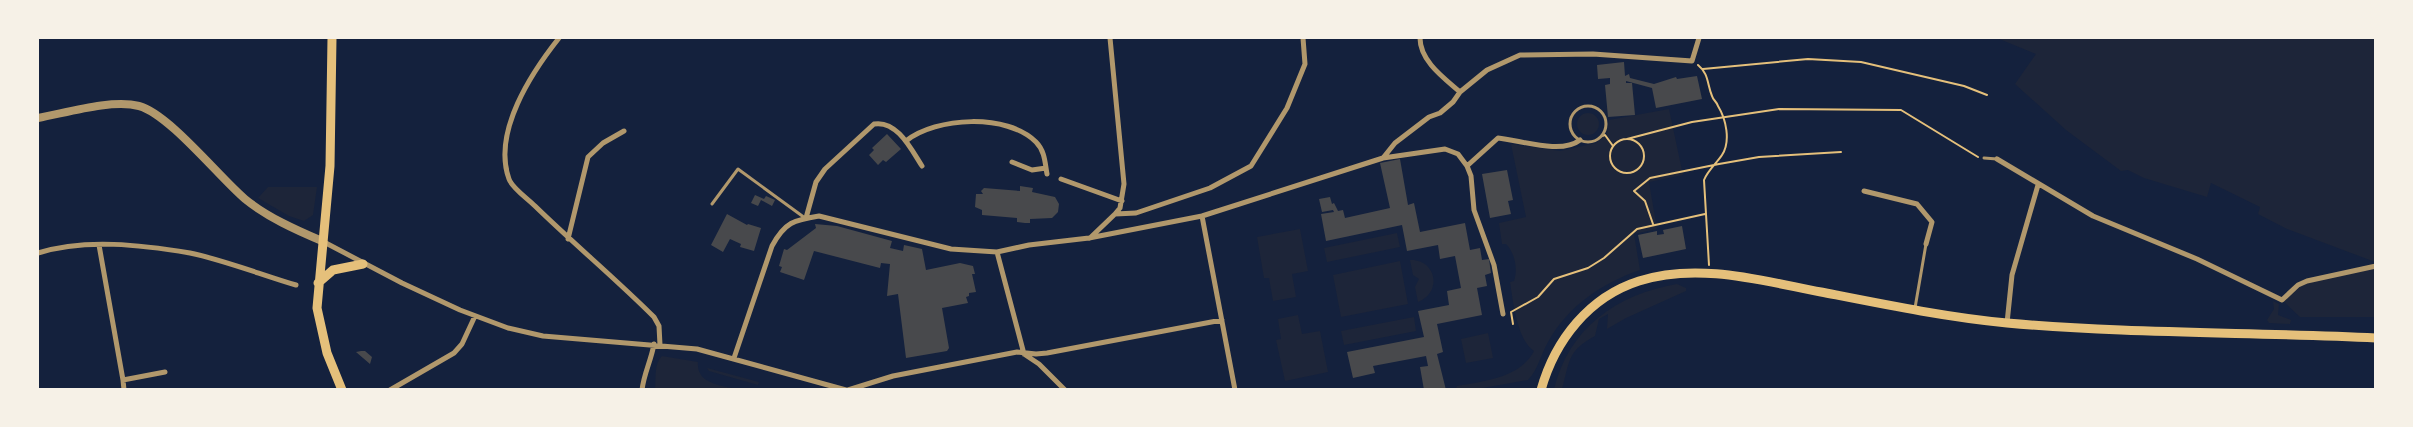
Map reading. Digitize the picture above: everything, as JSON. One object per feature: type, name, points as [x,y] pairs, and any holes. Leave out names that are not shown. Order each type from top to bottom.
[{"type":"main road","points":[[332,38],[330,166],[318,283],[319,325],[327,353],[342,390]]},
{"type":"main road","points":[[318,283],[333,270],[341,266],[363,264]]},
{"type":"main road","points":[[1541,390],[1552,361],[1566,335],[1577,320],[1607,296],[1639,281],[1654,277],[1710,273],[2007,323],[2089,328],[2376,338]]},
{"type":"street","points":[[559,38],[540,62],[516,105],[508,136],[506,164],[510,181],[568,238],[654,317],[659,326],[657,345],[650,362],[644,370],[642,390]]},
{"type":"street","points":[[1090,238],[1120,208],[1124,184],[1110,38]]},
{"type":"street","points":[[1115,214],[1136,212],[1210,188],[1251,166],[1286,108],[1305,64],[1303,38]]},
{"type":"street","points":[[1420,38],[1424,54],[1433,68],[1460,92]]},
{"type":"street","points":[[1383,158],[1395,143],[1429,117],[1440,113],[1453,102],[1460,92],[1487,70],[1520,55],[1593,54],[1692,61],[1699,38]]},
{"type":"street","points":[[38,118],[112,105],[141,107],[156,114],[170,126],[246,199],[305,234],[322,241],[363,264],[475,316],[508,328],[543,336],[697,349],[845,389],[863,387],[893,376],[1017,352],[1024,354],[1039,364],[1065,390]]},
{"type":"street","points":[[906,141],[915,134],[938,126],[968,122],[994,123],[1023,133],[1036,143],[1045,158],[1047,174]]},
{"type":"street","points":[[806,218],[816,182],[825,169],[874,124],[887,124],[906,141],[922,166]]},
{"type":"street","points":[[568,238],[588,157],[603,143],[624,131]]},
{"type":"street","points":[[1467,166],[1498,138],[1520,140],[1550,147],[1570,145],[1580,140]]},
{"type":"street","points":[[734,358],[772,246],[782,229],[789,223],[806,218],[819,216],[951,249],[997,252],[1029,245],[1090,238],[1202,216],[1335,175],[1383,158],[1445,149],[1458,154],[1467,166],[1471,176],[1474,210],[1494,266],[1503,314]]},
{"type":"street","points":[[1997,159],[2093,216],[2197,259],[2282,300],[2298,284],[2376,266]]},
{"type":"street","points":[[1012,162],[1032,170],[1046,168]]},
{"type":"street","points":[[1061,179],[1122,201]]},
{"type":"street","points":[[2007,323],[2012,275],[2038,185]]},
{"type":"street","points":[[1864,191],[1917,204],[1932,222],[1926,244]]},
{"type":"street","points":[[1202,216],[1235,390]]},
{"type":"street","points":[[38,253],[63,247],[99,245],[190,254],[296,284]]},
{"type":"street","points":[[99,245],[124,390]]},
{"type":"street","points":[[997,252],[1024,354]]},
{"type":"street","points":[[390,390],[454,353],[462,344],[475,316]]},
{"type":"street","points":[[1024,354],[1047,353],[1222,320]]},
{"type":"street","points":[[123,380],[165,372]]},
{"type":"lane","points":[[1583,107],[1594,107],[1603,114],[1606,125],[1602,136],[1591,142],[1580,140],[1572,133],[1570,123],[1574,113],[1583,107]]},
{"type":"lane","points":[[1984,158],[1997,159]]},
{"type":"lane","points":[[712,204],[738,169],[806,218]]},
{"type":"lane","points":[[1915,309],[1926,244]]},
{"type":"path","points":[[1710,273],[1704,180],[1726,147],[1727,138],[1723,116],[1712,96],[1709,80],[1703,69],[1808,59],[1861,62],[1964,86],[1987,95]]},
{"type":"path","points":[[1627,139],[1638,142],[1644,151],[1644,162],[1636,171],[1626,173],[1616,169],[1610,156],[1613,146],[1622,139],[1677,125],[1723,116],[1779,109],[1901,110],[1980,158],[1984,158]]},
{"type":"path","points":[[1602,136],[1605,135],[1613,146]]},
{"type":"path","points":[[1653,224],[1645,201],[1634,191],[1643,182],[1664,174],[1759,157],[1841,152]]},
{"type":"path","points":[[1513,324],[1510,312],[1538,297],[1554,279],[1588,268],[1614,251],[1637,229],[1705,214]]},
{"type":"shaded area","points":[[1997,38],[2375,38],[2375,262],[2285,228],[2258,214],[2260,207],[2211,183],[2207,197],[2144,178],[2128,170],[2121,171],[2066,130],[2015,84],[2036,54]]},
{"type":"shaded area","points":[[1669,109],[1683,175],[1649,182],[1657,229],[1634,234],[1640,270],[1599,289],[1565,317],[1556,329],[1528,380],[1477,389],[1450,390],[1457,386],[1490,380],[1511,373],[1528,360],[1534,351],[1528,346],[1517,320],[1510,282],[1514,281],[1515,261],[1512,252],[1506,244],[1502,244],[1499,223],[1526,217],[1511,144],[1560,151],[1596,143],[1607,133],[1609,120]]},
{"type":"shaded area","points":[[1588,113],[1596,116],[1599,124],[1596,132],[1588,135],[1580,132],[1577,124],[1580,116]]},
{"type":"shaded area","points":[[268,187],[317,187],[313,215],[304,221],[289,216],[258,198]]},
{"type":"shaded area","points":[[1300,229],[1308,271],[1292,274],[1296,297],[1273,301],[1269,278],[1264,278],[1257,237]]},
{"type":"shaded area","points":[[1397,233],[1400,247],[1327,262],[1324,248]]},
{"type":"shaded area","points":[[1410,260],[1419,261],[1426,265],[1431,270],[1433,277],[1431,291],[1418,302],[1415,287],[1419,279],[1413,275]]},
{"type":"shaded area","points":[[1400,261],[1408,304],[1341,317],[1333,275]]},
{"type":"shaded area","points":[[2375,269],[2375,317],[2300,317],[2283,301],[2301,286],[2315,280]]},
{"type":"shaded area","points":[[1677,284],[1686,288],[1686,291],[1626,318],[1607,329],[1608,314],[1599,319],[1595,336],[1574,352],[1562,389],[1554,389],[1561,367],[1571,348],[1599,317],[1635,296]]},
{"type":"shaded area","points":[[2273,301],[2279,304],[2278,315],[2291,320],[2290,324],[2269,323],[2267,320],[2274,309]]},
{"type":"shaded area","points":[[1298,315],[1302,334],[1320,331],[1328,372],[1285,381],[1276,340],[1281,339],[1278,319]]},
{"type":"shaded area","points":[[1414,317],[1416,331],[1344,345],[1341,331]]},
{"type":"shaded area","points":[[1488,333],[1493,358],[1466,363],[1461,339]]},
{"type":"shaded area","points":[[662,356],[698,362],[698,369],[705,379],[736,389],[655,389],[657,367]]},
{"type":"shaded area","points":[[707,368],[759,382],[758,385],[709,371]]},
{"type":"building","points":[[1624,62],[1625,76],[1629,74],[1630,78],[1654,84],[1676,77],[1677,79],[1697,76],[1702,99],[1656,108],[1652,88],[1626,81],[1626,83],[1632,83],[1635,115],[1608,117],[1605,85],[1610,84],[1610,78],[1598,79],[1597,65]]},
{"type":"building","points":[[887,134],[901,149],[886,162],[883,160],[878,165],[869,155],[874,150],[872,148]]},
{"type":"building","points":[[1400,159],[1408,205],[1414,203],[1420,232],[1465,223],[1470,250],[1480,248],[1482,260],[1489,259],[1491,273],[1485,275],[1487,286],[1477,288],[1482,315],[1437,324],[1443,352],[1437,354],[1446,390],[1424,390],[1420,367],[1428,366],[1426,356],[1373,366],[1375,373],[1353,378],[1347,352],[1424,337],[1418,311],[1449,305],[1447,291],[1461,288],[1455,256],[1440,259],[1438,245],[1407,251],[1402,225],[1326,241],[1321,214],[1334,212],[1333,210],[1322,212],[1319,199],[1330,197],[1332,204],[1334,203],[1338,211],[1343,210],[1345,218],[1390,208],[1380,163]]},
{"type":"building","points":[[1507,170],[1513,200],[1508,201],[1511,214],[1490,218],[1482,174]]},
{"type":"building","points":[[1020,186],[1033,188],[1032,192],[1055,197],[1059,204],[1058,212],[1052,218],[1030,219],[1030,223],[1025,223],[1017,222],[1017,218],[982,215],[982,210],[975,207],[976,194],[983,194],[981,191],[984,188],[1020,191]]},
{"type":"building","points":[[755,195],[764,199],[766,196],[775,200],[772,206],[761,200],[758,206],[751,203]]},
{"type":"building","points":[[727,214],[747,225],[761,228],[754,251],[740,247],[741,244],[730,239],[723,252],[711,245]]},
{"type":"building","points":[[815,224],[837,226],[892,241],[890,248],[903,251],[904,245],[922,249],[926,270],[960,263],[973,266],[975,274],[972,274],[976,292],[969,293],[969,296],[966,297],[968,303],[942,308],[949,348],[947,351],[906,358],[898,294],[887,296],[890,264],[881,263],[880,268],[814,251],[804,280],[780,272],[782,267],[779,266],[784,249],[787,250],[816,228]]},
{"type":"building","points":[[1682,226],[1686,249],[1643,258],[1638,235],[1657,231],[1657,235],[1664,234],[1663,230]]},
{"type":"building","points":[[365,351],[372,357],[370,364],[356,352]]}]
